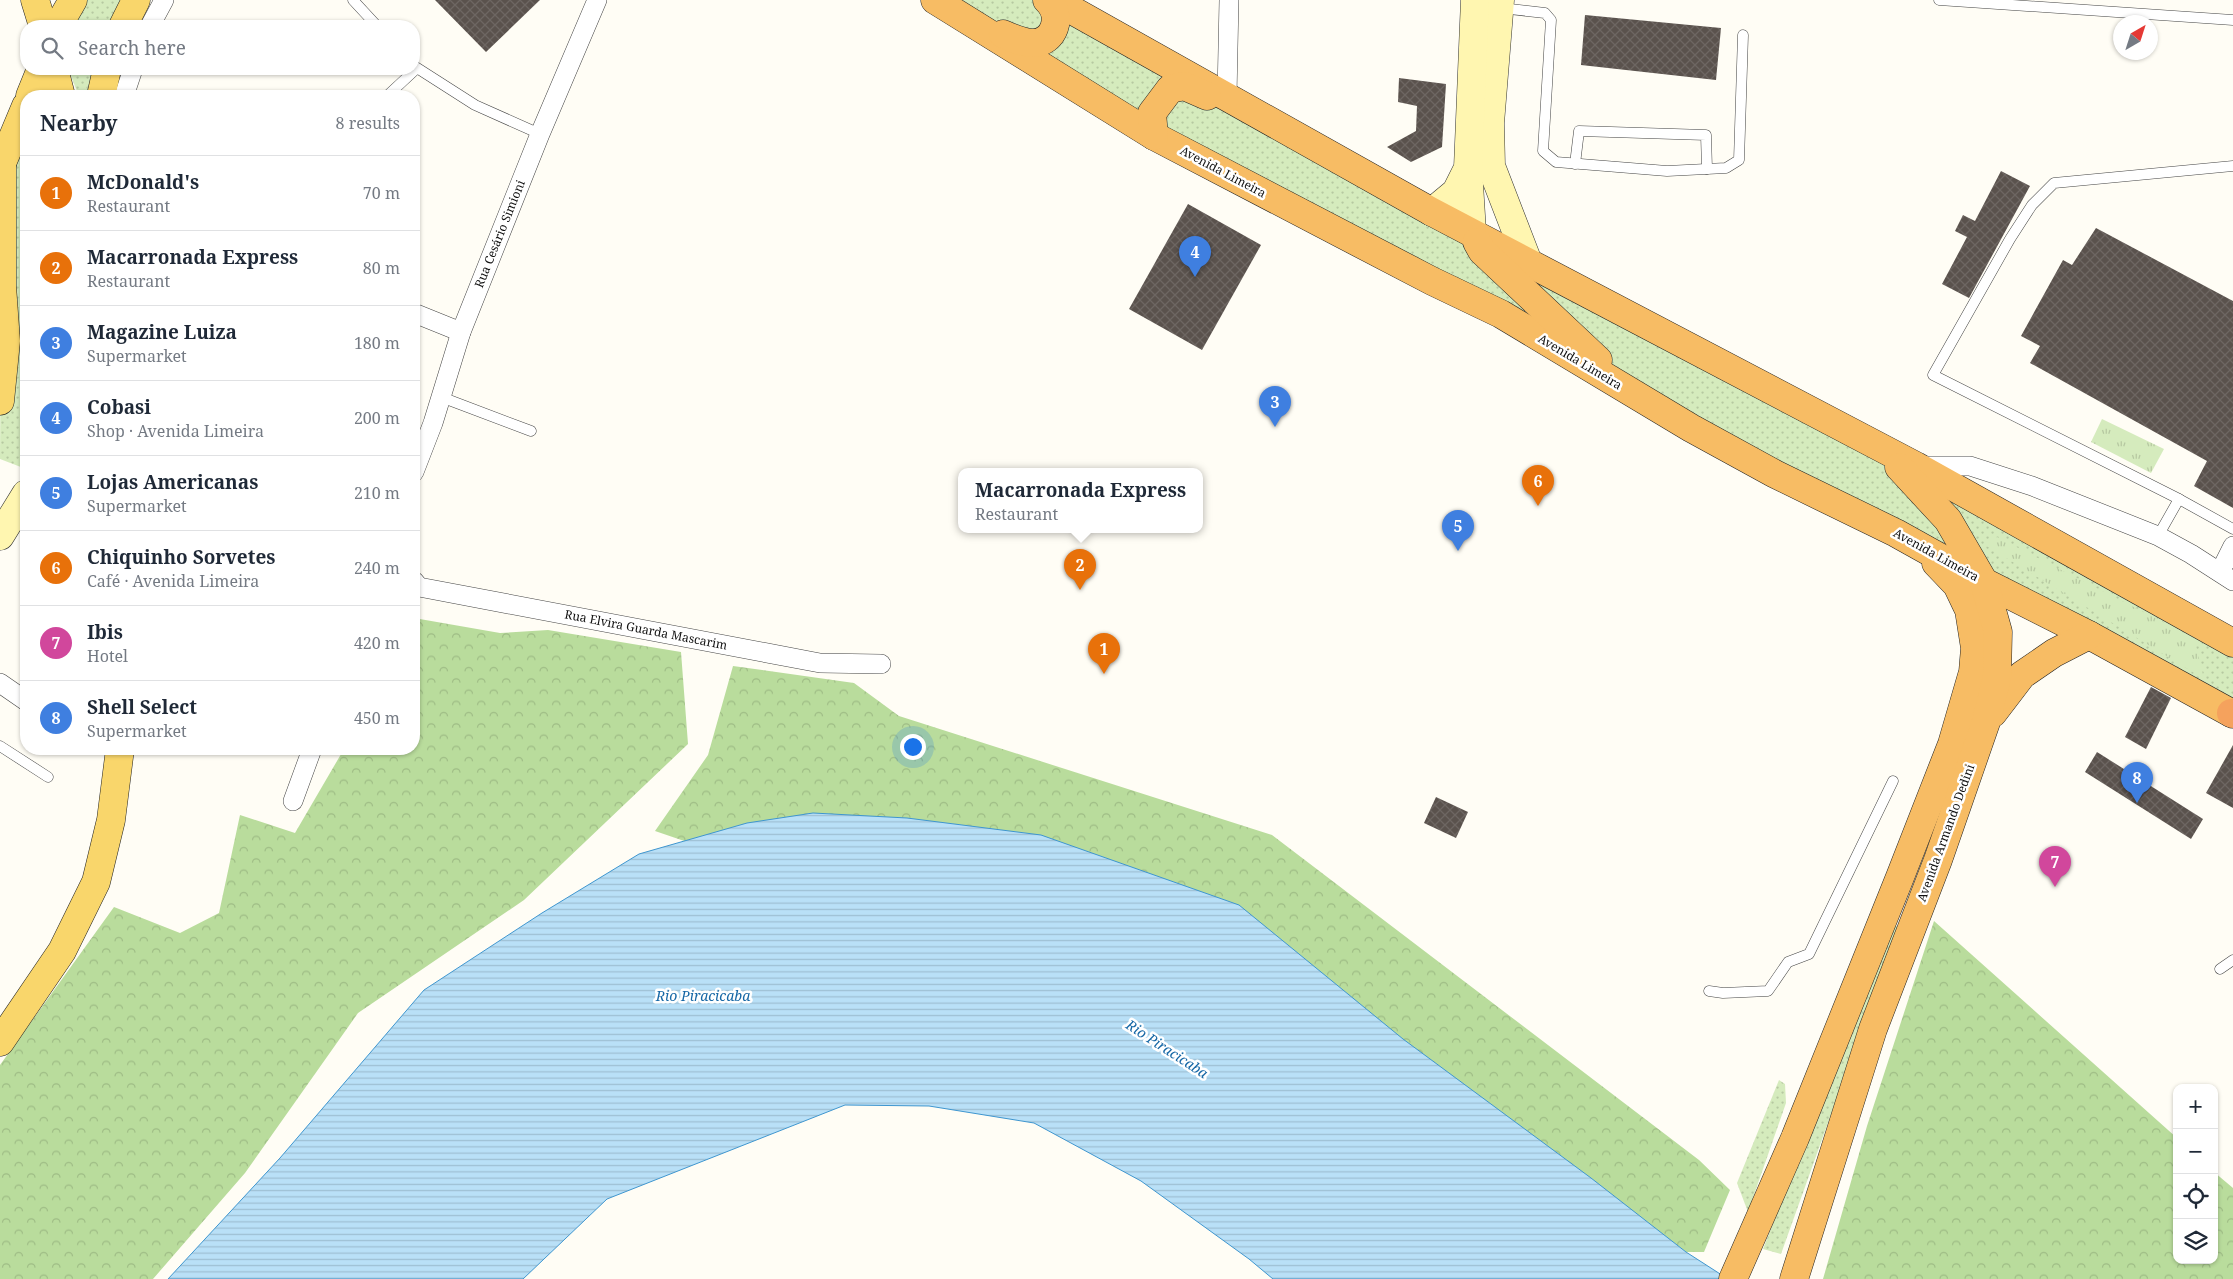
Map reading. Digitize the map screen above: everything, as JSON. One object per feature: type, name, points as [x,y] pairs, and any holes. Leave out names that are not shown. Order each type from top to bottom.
[{"type":"highway","points":[[941,4],[1017,40],[1034,44],[1046,38],[1055,26],[1057,17],[1055,7],[1047,0]]},
{"type":"highway","points":[[1054,0],[1432,212],[1916,466],[2233,643]]},
{"type":"highway","name":"Avenida Limeira","points":[[941,4],[1154,136],[1432,281],[1502,314],[1638,398],[1775,474],[1896,533],[1984,582],[2089,635],[2232,714]]},
{"type":"highway","points":[[1154,136],[1152,113],[1154,109],[1170,89],[1184,86],[1297,137]]},
{"type":"highway","points":[[1472,232],[1482,251],[1638,398]]},
{"type":"highway","name":"Avenida Armando Dedini","points":[[1794,1279],[1805,1237],[1873,1029],[1938,860],[1986,722],[1997,677],[1998,632],[1984,582],[1948,520],[1883,449]]},
{"type":"highway","name":"Avenida Armando Dedini","points":[[1733,1279],[1796,1138],[1907,859],[1952,744],[1972,672],[1975,648],[1969,610],[1957,585],[1942,568],[1896,533]]},
{"type":"highway","points":[[1986,722],[2022,675],[2054,653],[2089,635]]},
{"type":"main road","points":[[35,0],[41,20]]},
{"type":"main road","points":[[61,20],[72,0]]},
{"type":"main road","points":[[127,20],[136,0]]},
{"type":"main road","points":[[1472,232],[1468,168],[1492,2]]},
{"type":"main road","points":[[1492,2],[1491,166],[1528,262]]},
{"type":"main road","points":[[33,90],[39,75]]},
{"type":"main road","points":[[56,75],[59,90]]},
{"type":"main road","points":[[102,90],[105,75]]},
{"type":"main road","points":[[0,401],[6,341],[1,288],[1,156],[20,117]]},
{"type":"main road","points":[[1432,212],[1456,192],[1468,168]]},
{"type":"main road","points":[[0,536],[20,504]]},
{"type":"main road","points":[[0,1042],[62,951],[96,882],[113,811],[119,755]]},
{"type":"street","points":[[153,20],[164,0]]},
{"type":"street","name":"Rua Cesário Simioni","points":[[420,455],[462,332],[540,134],[597,0]]},
{"type":"street","points":[[1227,96],[1229,0]]},
{"type":"street","points":[[126,90],[131,75]]},
{"type":"street","points":[[420,315],[462,332]]},
{"type":"street","points":[[1916,466],[1970,466],[2032,486],[2158,536],[2227,577],[2233,546]]},
{"type":"street","name":"Rua Elvira Guarda Mascarim","points":[[420,587],[820,662],[881,664]]},
{"type":"street","points":[[0,684],[20,697]]},
{"type":"street","points":[[293,801],[310,755]]},
{"type":"lane","points":[[353,0],[371,20]]},
{"type":"lane","points":[[1938,0],[2233,20]]},
{"type":"lane","points":[[1492,2],[1544,13],[1551,20],[1544,151],[1556,162],[1667,171],[1726,168],[1739,160],[1743,35]]},
{"type":"lane","points":[[420,71],[475,105],[540,134]]},
{"type":"lane","points":[[393,90],[408,75]]},
{"type":"lane","points":[[1575,164],[1579,131],[1706,135],[1707,169]]},
{"type":"lane","points":[[2233,166],[2054,183],[2032,205],[2010,239],[1933,375],[2179,499],[2233,529]]},
{"type":"lane","points":[[441,397],[531,431]]},
{"type":"lane","points":[[2158,536],[2179,499]]},
{"type":"lane","points":[[0,746],[48,777]]},
{"type":"lane","points":[[1709,991],[1723,993],[1768,991],[1788,962],[1809,954],[1893,781]]},
{"type":"lane","points":[[2220,969],[2233,960]]},
{"type":"green space","points":[[73,0],[136,0],[126,20],[61,20]]},
{"type":"green space","points":[[935,0],[1055,0],[2233,643],[2233,714]]},
{"type":"green space","points":[[70,75],[105,75],[101,90],[77,90]]},
{"type":"green space","points":[[20,146],[20,467],[0,459],[2,163]]},
{"type":"green space","points":[[2102,419],[2164,449],[2151,473],[2091,442]]},
{"type":"green space","points":[[1997,537],[2194,638],[2204,679],[1985,545]]},
{"type":"green space","points":[[420,619],[500,633],[548,630],[681,652],[688,744],[524,900],[358,1013],[245,1173],[153,1279],[0,1279],[0,1065],[114,907],[180,933],[219,913],[240,815],[295,833],[340,755],[420,755]]},
{"type":"green space","points":[[733,666],[854,683],[899,716],[1272,835],[1699,1160],[1730,1190],[1704,1252],[1686,1252],[1523,1128],[655,831],[708,755]]},
{"type":"green space","points":[[1934,921],[2173,1134],[2173,1264],[2218,1264],[2218,1175],[2233,1188],[2233,1279],[1823,1279],[1867,1126]]},
{"type":"green space","points":[[1891,923],[1898,927],[1781,1254],[1763,1249]]},
{"type":"green space","points":[[1779,1080],[1785,1084],[1786,1103],[1748,1212],[1737,1183]]},
{"type":"water","name":"Rio Piracicaba","points":[[813,813],[907,818],[1041,835],[1239,905],[1403,1039],[1591,1178],[1686,1252],[1728,1279],[1273,1279],[1249,1259],[1141,1181],[1034,1123],[929,1106],[845,1105],[607,1199],[523,1279],[168,1279],[280,1158],[424,990],[542,913],[639,854],[747,823]]},
{"type":"building","points":[[435,0],[540,0],[486,52]]},
{"type":"building","points":[[1585,15],[1721,28],[1716,80],[1581,65]]},
{"type":"building","points":[[1399,78],[1446,84],[1442,147],[1411,162],[1387,147],[1416,131],[1417,106],[1398,102]]},
{"type":"building","points":[[2001,171],[2030,186],[1969,298],[1942,284],[1967,237],[1955,231],[1963,215],[1975,221]]},
{"type":"building","points":[[1188,204],[1261,245],[1202,350],[1129,309]]},
{"type":"building","points":[[2096,228],[2233,301],[2233,508],[2194,486],[2207,461],[2030,363],[2040,346],[2021,336],[2063,260],[2072,265]]},
{"type":"building","points":[[2151,687],[2171,698],[2146,749],[2125,737]]},
{"type":"building","points":[[2233,745],[2233,808],[2206,793]]},
{"type":"building","points":[[2097,752],[2203,819],[2191,839],[2085,772]]},
{"type":"building","points":[[1436,797],[1468,812],[1456,838],[1424,823]]},
{"type":"place","name":"Cobasi","points":[[1195,277]]},
{"type":"place","name":"Magazine Luiza","points":[[1275,427]]},
{"type":"place","name":"Chiquinho Sorvetes","points":[[1538,506]]},
{"type":"place","name":"Lojas Americanas","points":[[1458,551]]},
{"type":"place","name":"Macarronada Express","points":[[1080,590]]},
{"type":"place","name":"McDonald's","points":[[1104,674]]},
{"type":"place","name":"Shell Select","points":[[2137,803]]},
{"type":"place","name":"Ibis","points":[[2055,887]]}]
